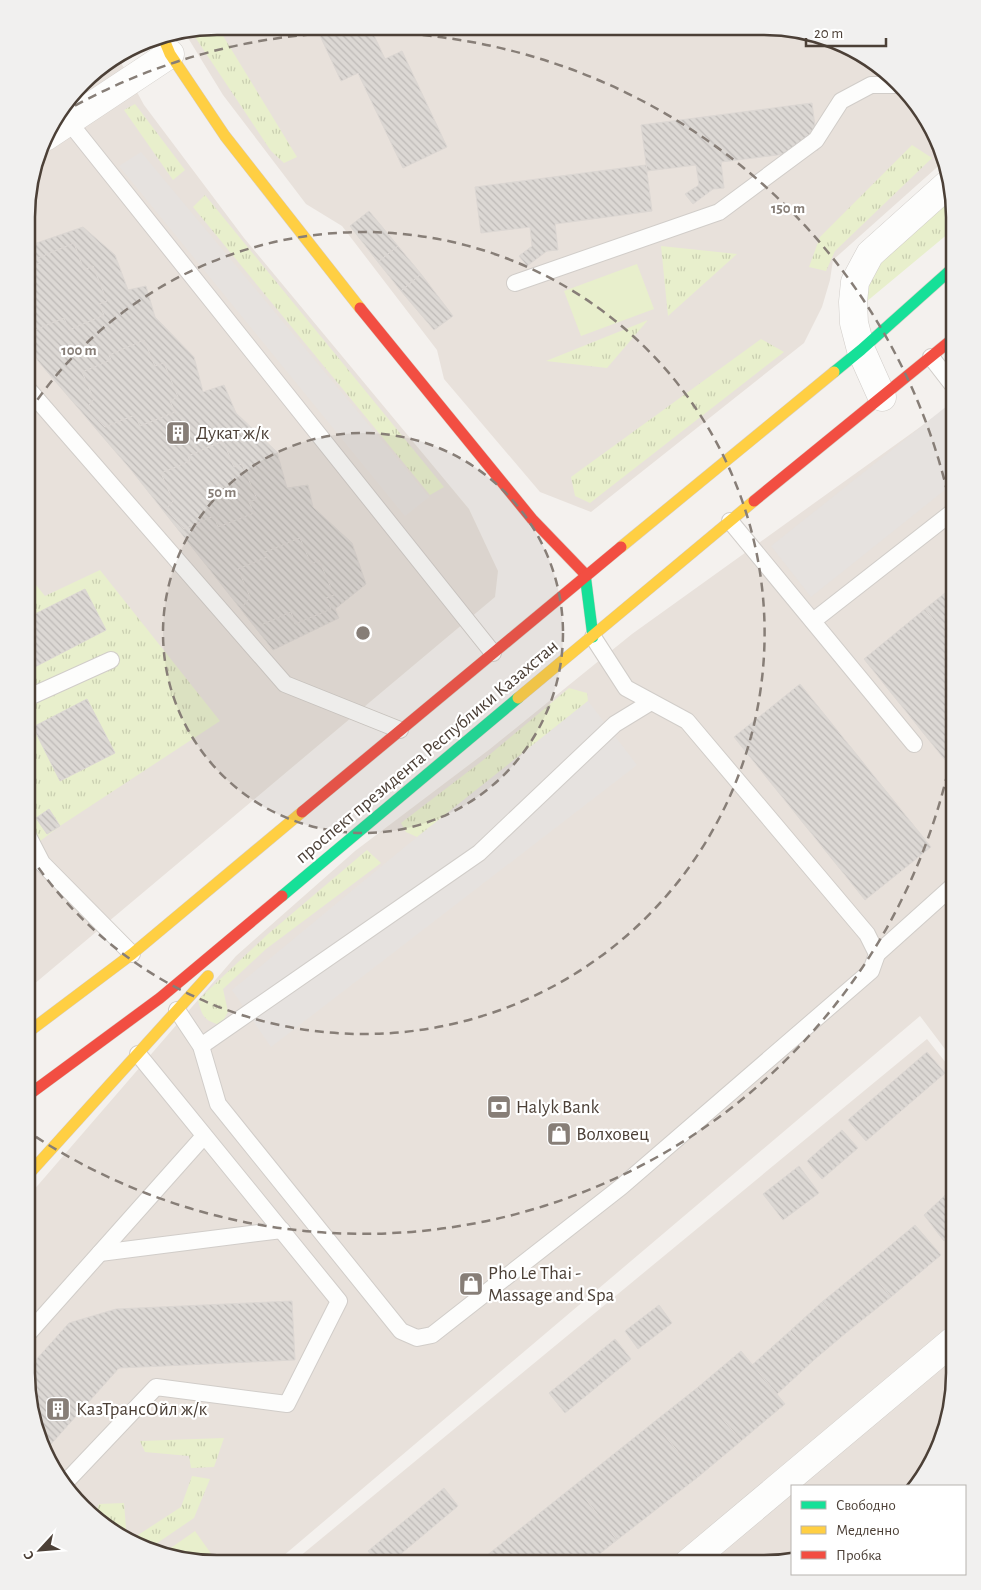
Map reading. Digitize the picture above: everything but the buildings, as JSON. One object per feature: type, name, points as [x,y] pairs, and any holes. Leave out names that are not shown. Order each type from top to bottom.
[{"type":"main road","points":[[166,45],[225,136],[382,336],[532,519],[586,576],[593,637]]},
{"type":"main road","points":[[35,1027],[132,954],[400,730],[861,350],[946,274]]},
{"type":"main road","name":"проспект президента Республики Казахстан","points":[[284,894],[730,521],[946,344]]},
{"type":"main road","points":[[35,1166],[284,894]]},
{"type":"main road","points":[[35,1090],[160,998],[284,894]]},
{"type":"street","points":[[57,130],[70,122],[166,45]]},
{"type":"street","points":[[882,397],[861,350],[854,324],[853,302],[855,282],[870,254],[943,188]]},
{"type":"street","points":[[698,1555],[946,1347]]},
{"type":"lane","points":[[515,282],[719,212],[816,140],[841,101],[871,85],[890,85]]},
{"type":"lane","points":[[70,122],[493,653]]},
{"type":"lane","points":[[931,357],[946,376]]},
{"type":"lane","points":[[35,397],[285,684],[400,730]]},
{"type":"lane","points":[[813,621],[946,517]]},
{"type":"lane","points":[[730,521],[914,744]]},
{"type":"lane","points":[[593,637],[626,688],[687,721],[867,934],[877,954]]},
{"type":"lane","points":[[35,694],[111,660]]},
{"type":"lane","points":[[201,1046],[478,853],[615,724],[650,702]]},
{"type":"lane","points":[[35,849],[42,863],[132,954]]},
{"type":"lane","points":[[177,1010],[201,1046],[218,1104],[401,1331],[417,1338],[432,1334],[622,1187],[871,971],[877,954],[946,891]]},
{"type":"lane","points":[[70,1479],[156,1387],[287,1404],[339,1301],[138,1054]]},
{"type":"lane","points":[[35,1326],[204,1136]]},
{"type":"lane","points":[[100,1253],[282,1230]]},
{"type":"shaded area","points":[[205,35],[776,35],[811,41],[834,49],[855,59],[884,80],[901,97],[922,126],[939,166],[833,260],[830,280],[822,307],[804,343],[591,512],[540,492],[444,379],[437,350],[342,226],[306,204],[223,95],[188,38]]},
{"type":"shaded area","points":[[121,63],[144,105],[244,238],[469,509],[498,571],[495,597],[35,983],[35,205],[41,170],[59,126],[80,97],[106,73]]},
{"type":"shaded area","points":[[141,152],[429,497],[405,516],[119,166]]},
{"type":"shaded area","points":[[946,407],[946,489],[811,597],[771,546]]},
{"type":"shaded area","points":[[946,408],[946,1050],[920,1016],[284,1555],[205,1555],[170,1549],[126,1531],[97,1510],[73,1484],[59,1464],[41,1420],[35,1385],[35,1189],[236,956],[355,851],[490,749],[632,634]]},
{"type":"shaded area","points":[[588,701],[637,765],[271,1047],[232,990],[406,846]]},
{"type":"shaded area","points":[[927,1039],[946,1063],[946,1385],[940,1420],[932,1443],[922,1464],[907,1485],[791,1485],[791,1552],[776,1555],[301,1555]]},
{"type":"green space","points":[[222,35],[297,157],[284,163],[271,151],[195,37]]},
{"type":"green space","points":[[135,104],[185,170],[173,180],[124,110]]},
{"type":"green space","points":[[912,145],[932,158],[835,251],[826,271],[809,267],[820,237]]},
{"type":"green space","points":[[205,195],[444,487],[430,495],[193,207]]},
{"type":"green space","points":[[945,202],[946,235],[866,302],[864,276]]},
{"type":"green space","points":[[661,246],[737,254],[668,316]]},
{"type":"green space","points":[[637,264],[654,309],[581,336],[564,291]]},
{"type":"green space","points":[[648,320],[607,368],[546,361]]},
{"type":"green space","points":[[761,339],[784,352],[590,503],[575,496],[571,477]]},
{"type":"green space","points":[[100,570],[220,721],[60,826],[35,845],[35,584],[45,596]]},
{"type":"green space","points":[[569,688],[587,693],[588,701],[417,837],[406,832],[401,823],[482,761]]},
{"type":"green space","points":[[367,850],[381,863],[266,949],[223,989],[228,1012],[221,1025],[207,1020],[198,1000],[268,934]]},
{"type":"green space","points":[[224,1438],[214,1467],[191,1468],[189,1456],[145,1452],[140,1441]]},
{"type":"green space","points":[[192,1476],[210,1479],[194,1518],[156,1544],[137,1536],[181,1507]]},
{"type":"green space","points":[[124,1503],[126,1531],[97,1510],[99,1504]]},
{"type":"green space","points":[[195,1531],[212,1555],[205,1555],[169,1549]]},
{"type":"traffic: fast","points":[[834,372],[946,274]]},
{"type":"traffic: fast","points":[[585,574],[593,637]]},
{"type":"traffic: fast","points":[[282,896],[518,698]]},
{"type":"traffic: slow","points":[[165,43],[170,54],[225,136],[360,308]]},
{"type":"traffic: slow","points":[[621,547],[834,372]]},
{"type":"traffic: slow","points":[[518,698],[754,501]]},
{"type":"traffic: slow","points":[[35,1027],[132,954],[302,812]]},
{"type":"traffic: slow","points":[[35,1167],[208,976]]},
{"type":"traffic: jam","points":[[360,308],[532,519],[585,574]]},
{"type":"traffic: jam","points":[[754,501],[946,344]]},
{"type":"traffic: jam","points":[[302,812],[621,547]]},
{"type":"traffic: jam","points":[[35,1090],[160,998],[282,896]]},
{"type":"place","name":"Дукат ж/к","points":[[178,433]]},
{"type":"place","name":"Halyk Bank","points":[[499,1107]]},
{"type":"place","name":"Волховец","points":[[559,1134]]},
{"type":"place","name":"Pho Le Thai - Massage and Spa","points":[[471,1284]]},
{"type":"place","name":"КазТрансОйл ж/к","points":[[58,1409]]}]
